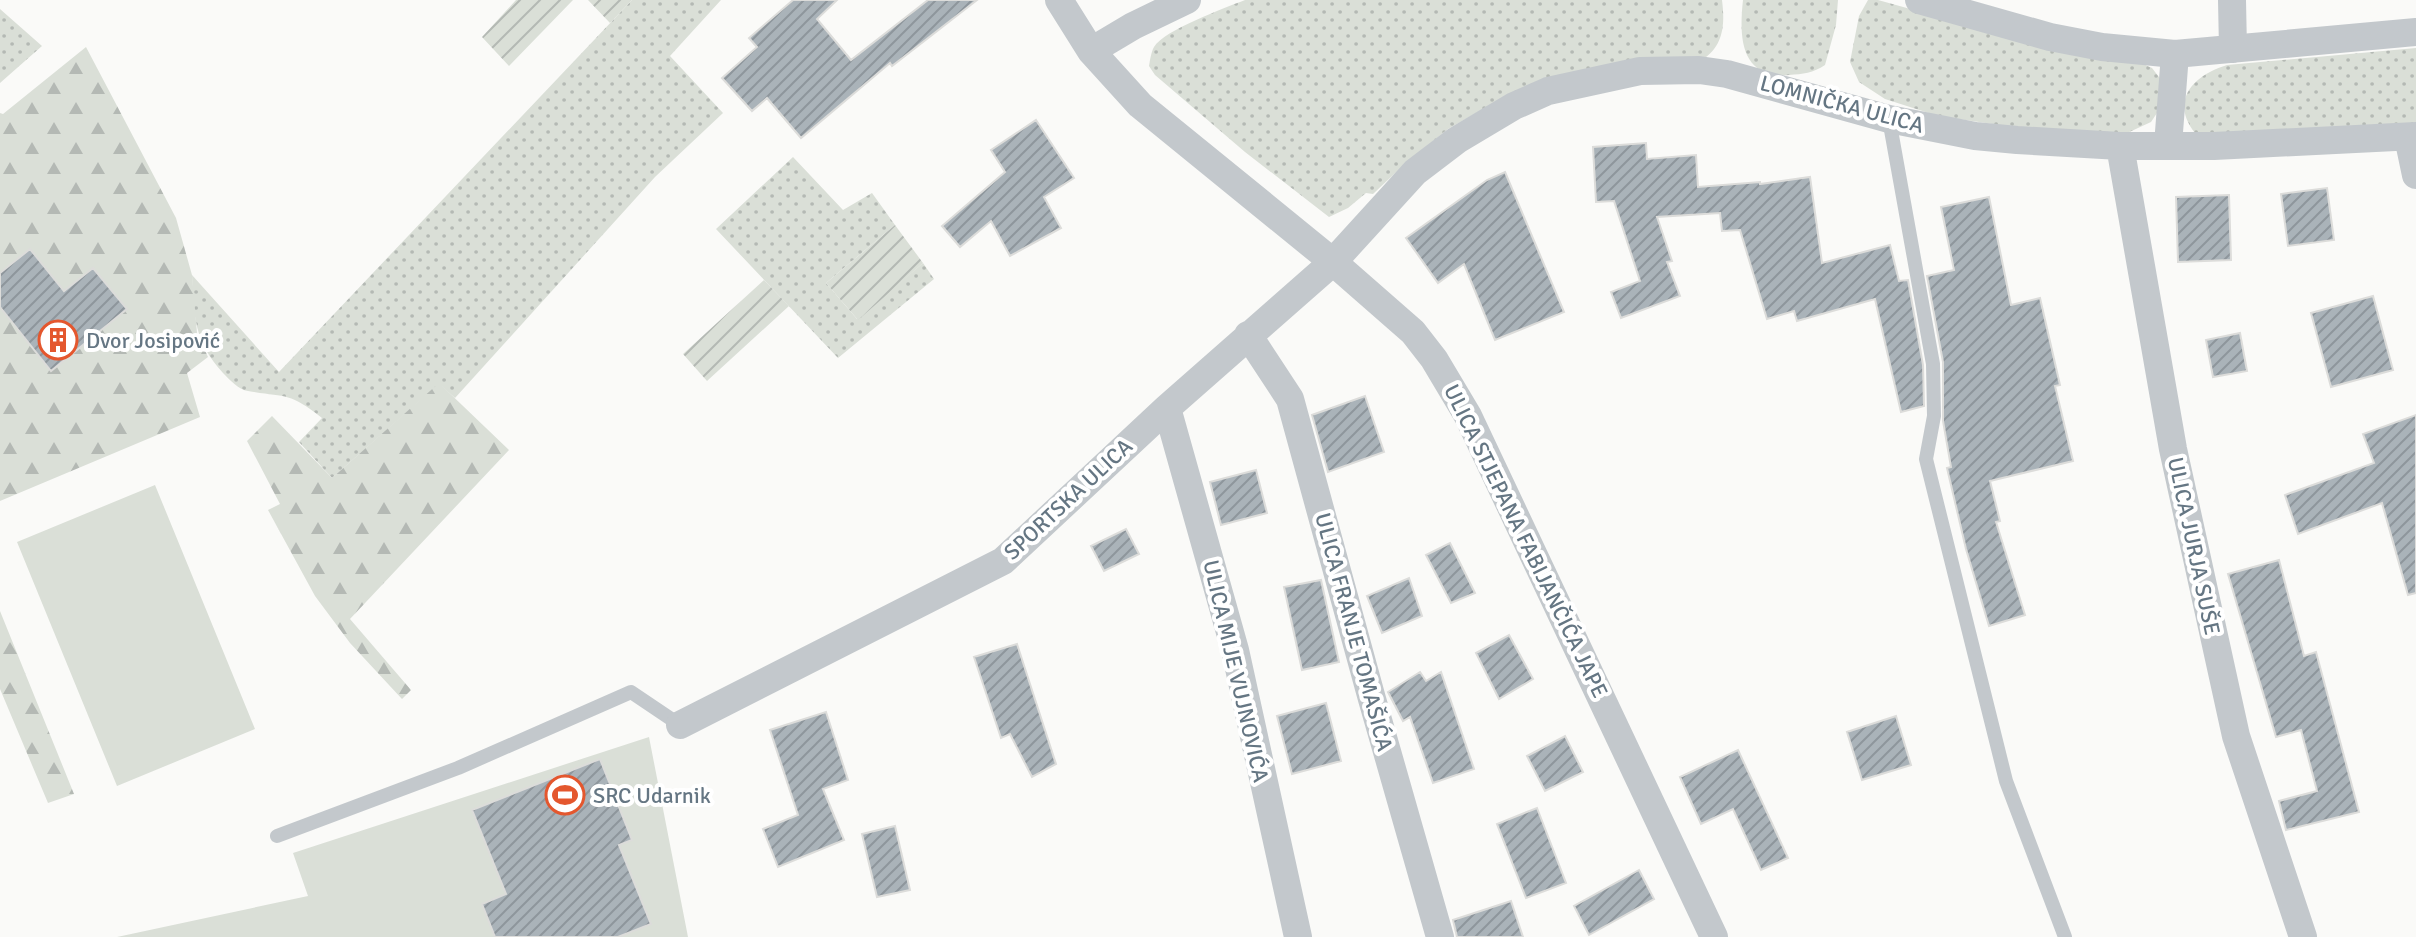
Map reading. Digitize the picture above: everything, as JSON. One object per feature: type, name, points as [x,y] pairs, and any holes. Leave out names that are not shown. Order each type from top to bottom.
[{"type":"street","name":"ULICA STJEPANA FABIJANČIĆA JAPE","points":[[1059,0],[1091,51],[1140,105],[1333,262],[1413,332],[1453,386],[1714,937]]},
{"type":"street","points":[[1091,51],[1187,0]]},
{"type":"street","points":[[1919,0],[2050,37],[2102,47],[2175,54],[2416,32]]},
{"type":"street","points":[[2232,0],[2233,49]]},
{"type":"street","points":[[2168,145],[2175,54]]},
{"type":"street","name":"LOMNIČKA ULICA","points":[[1333,262],[1415,172],[1468,133],[1514,106],[1548,91],[1640,71],[1699,70],[1727,74],[1889,119],[1975,136],[2120,146],[2214,146],[2412,137]]},
{"type":"street","points":[[2412,137],[2416,175]]},
{"type":"street","name":"ULICA JURJA SUŠE","points":[[2120,146],[2173,449],[2236,736],[2303,937]]},
{"type":"street","name":"SPORTSKA ULICA","points":[[680,725],[1003,561],[1167,408],[1333,262]]},
{"type":"street","name":"ULICA FRANJE TOMAŠIĆA","points":[[1248,335],[1290,399],[1440,937]]},
{"type":"street","name":"ULICA MIJE VUJNOVIĆA","points":[[1167,408],[1235,650],[1298,937]]},
{"type":"lane","points":[[1889,119],[1933,364],[1934,416],[1926,459],[2006,781],[2065,937]]},
{"type":"lane","points":[[277,836],[458,768],[631,692],[680,725]]},
{"type":"green space","points":[[516,0],[573,0],[509,66],[482,37]]},
{"type":"green space","points":[[588,0],[632,0],[610,23]]},
{"type":"green space","points":[[632,0],[721,0],[670,56],[723,113],[655,177],[455,398],[439,384],[332,478],[299,442],[322,418],[294,399],[241,389],[213,361],[197,328],[192,275],[279,372]]},
{"type":"green space","points":[[1245,0],[1722,0],[1723,18],[1719,41],[1702,60],[1497,101],[1448,129],[1373,194],[1366,193],[1348,208],[1329,217],[1245,152],[1155,75],[1149,66],[1151,54],[1160,40],[1196,20]]},
{"type":"green space","points":[[1743,0],[1838,0],[1836,25],[1825,65],[1794,75],[1773,74],[1752,63],[1743,41]]},
{"type":"green space","points":[[1868,0],[2139,62],[2152,68],[2162,81],[2159,110],[2151,122],[2125,134],[2020,128],[1938,116],[1885,99],[1859,82],[1850,62],[1859,16]]},
{"type":"green space","points":[[0,9],[42,46],[0,83]]},
{"type":"green space","points":[[86,47],[176,218],[192,275],[197,333],[208,357],[187,373],[200,417],[0,501],[0,113],[3,114]]},
{"type":"green space","points":[[2416,48],[2416,123],[2267,134],[2195,133],[2184,110],[2189,90],[2196,82],[2227,65]]},
{"type":"green space","points":[[793,157],[843,210],[872,193],[895,225],[826,283],[857,319],[923,263],[934,279],[838,358],[716,229]]},
{"type":"green space","points":[[895,225],[923,263],[858,320],[826,283]]},
{"type":"green space","points":[[764,280],[789,306],[707,381],[683,354]]},
{"type":"green space","points":[[439,383],[509,450],[350,619],[411,690],[402,699],[350,643],[315,596],[268,510],[280,504],[247,441],[272,416],[332,478]]},
{"type":"green space","points":[[155,485],[255,729],[117,786],[17,542]]},
{"type":"green space","points":[[0,611],[74,794],[48,803],[0,689]]},
{"type":"green space","name":"SRC Udarnik","points":[[649,737],[688,937],[117,937],[308,896],[293,853]]},
{"type":"building","points":[[793,0],[837,0],[817,19],[851,60],[928,0],[977,0],[892,66],[890,63],[801,138],[767,98],[752,111],[722,78],[757,47],[749,38]]},
{"type":"building","points":[[1036,120],[1074,178],[1044,197],[1061,228],[1010,256],[991,221],[960,247],[942,226],[1005,172],[991,150]]},
{"type":"building","points":[[1646,143],[1647,159],[1696,155],[1698,187],[1760,184],[1810,177],[1822,263],[1890,245],[1899,281],[1908,280],[1923,365],[1924,406],[1901,412],[1875,299],[1797,321],[1794,311],[1767,319],[1740,230],[1722,231],[1720,213],[1657,217],[1672,261],[1667,262],[1680,296],[1621,318],[1611,292],[1640,281],[1614,201],[1596,202],[1593,147]]},
{"type":"building","points":[[1505,172],[1564,312],[1495,340],[1464,264],[1438,283],[1406,238],[1487,180]]},
{"type":"building","points":[[2327,188],[2334,240],[2288,246],[2281,194]]},
{"type":"building","points":[[2229,195],[2231,260],[2178,262],[2176,197]]},
{"type":"building","points":[[1989,197],[2011,305],[2040,298],[2060,385],[2055,386],[2073,461],[1990,481],[2000,521],[1996,522],[2025,615],[1989,626],[1966,549],[1947,468],[1951,467],[1943,421],[1943,362],[1927,276],[1954,270],[1941,207]]},
{"type":"building","name":"Dvor Josipović","points":[[30,249],[64,291],[93,268],[127,309],[51,371],[0,307],[0,273]]},
{"type":"building","points":[[2373,296],[2393,370],[2331,387],[2311,313]]},
{"type":"building","points":[[2240,333],[2247,371],[2213,377],[2206,340]]},
{"type":"building","points":[[1365,396],[1384,452],[1328,472],[1312,415]]},
{"type":"building","points":[[2416,415],[2416,593],[2408,595],[2382,503],[2298,534],[2285,495],[2374,463],[2363,434]]},
{"type":"building","points":[[1256,470],[1267,513],[1221,525],[1210,482]]},
{"type":"building","points":[[1126,529],[1139,554],[1104,571],[1091,546]]},
{"type":"building","points":[[1450,543],[1475,593],[1451,603],[1426,555]]},
{"type":"building","points":[[2279,560],[2304,656],[2316,652],[2359,812],[2286,830],[2279,801],[2317,791],[2301,730],[2276,737],[2228,574]]},
{"type":"building","points":[[1409,578],[1422,616],[1382,633],[1367,596]]},
{"type":"building","points":[[1321,580],[1339,662],[1302,670],[1284,587]]},
{"type":"building","points":[[1509,635],[1533,679],[1499,699],[1476,653]]},
{"type":"building","points":[[1017,644],[1056,764],[1032,777],[1010,734],[1001,738],[974,657]]},
{"type":"building","points":[[1420,672],[1426,681],[1441,672],[1474,769],[1433,783],[1410,717],[1403,721],[1388,692]]},
{"type":"building","points":[[1326,703],[1341,761],[1292,774],[1277,716]]},
{"type":"building","points":[[826,712],[848,780],[823,789],[844,840],[778,867],[763,829],[798,815],[770,730]]},
{"type":"building","points":[[1896,716],[1911,765],[1862,780],[1847,732]]},
{"type":"building","points":[[1565,736],[1583,772],[1545,791],[1527,756]]},
{"type":"building","points":[[1738,750],[1788,858],[1761,870],[1733,809],[1701,824],[1680,777]]},
{"type":"building","points":[[600,759],[632,840],[619,845],[651,924],[618,937],[495,937],[482,904],[506,894],[472,810]]},
{"type":"building","points":[[1537,808],[1566,883],[1526,898],[1497,824]]},
{"type":"building","points":[[895,826],[910,890],[877,897],[862,834]]},
{"type":"building","points":[[1639,870],[1654,899],[1589,935],[1574,906]]},
{"type":"building","points":[[1511,901],[1523,937],[1457,937],[1453,920]]},
{"type":"place","name":"Dvor Josipović","points":[[58,340]]},
{"type":"place","name":"SRC Udarnik","points":[[565,795]]}]
